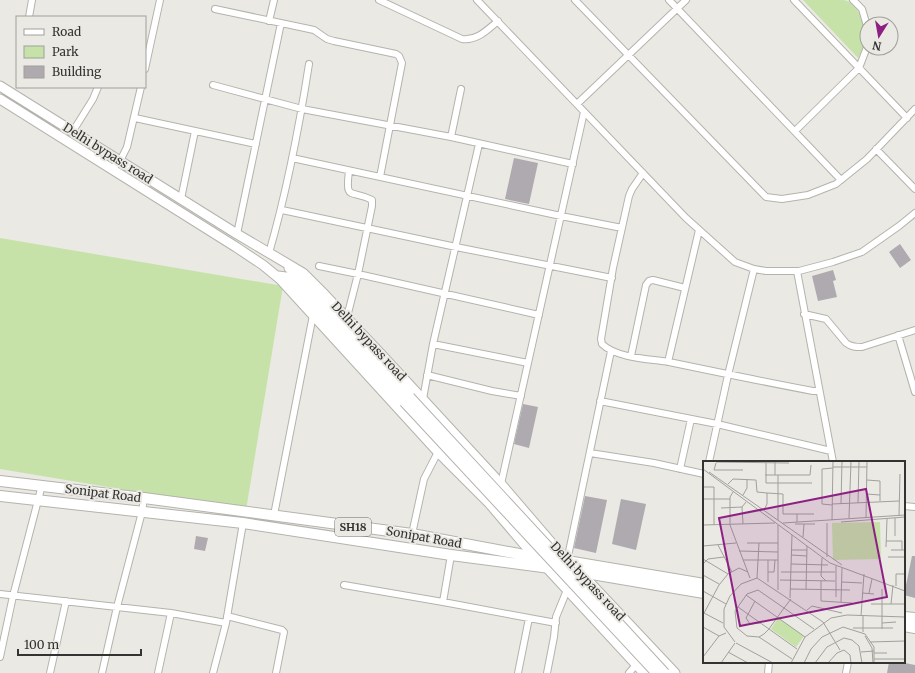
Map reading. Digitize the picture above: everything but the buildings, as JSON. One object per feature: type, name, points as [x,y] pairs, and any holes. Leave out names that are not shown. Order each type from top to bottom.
[{"type":"main road","name":"Delhi bypass road","points":[[0,86],[120,162],[303,273],[347,317],[501,484],[567,561],[580,572],[675,673]]},
{"type":"main road","name":"Delhi bypass road","points":[[0,99],[236,247],[275,275],[438,452],[489,503],[536,557],[644,673]]},
{"type":"main road","points":[[290,264],[289,268],[319,298],[407,400],[656,673]]},
{"type":"main road","points":[[275,275],[286,277],[300,290],[407,400],[665,673]]},
{"type":"main road","name":"Sonipat Road","points":[[0,481],[144,498],[327,524],[412,534],[536,557],[703,584]]},
{"type":"main road","name":"Sonipat Road","points":[[0,496],[243,523],[451,555],[580,572],[703,593]]},
{"type":"main road","points":[[325,535],[327,524]]},
{"type":"main road","points":[[905,617],[915,618]]},
{"type":"main road","points":[[905,626],[915,628]]},
{"type":"street","points":[[29,16],[32,0]]},
{"type":"street","points":[[146,55],[160,0]]},
{"type":"street","points":[[269,21],[274,0]]},
{"type":"street","points":[[379,0],[456,36],[469,40],[480,36],[498,21]]},
{"type":"street","points":[[478,0],[643,173],[699,230],[735,262],[754,269],[766,271],[797,271],[833,262],[862,252],[915,213]]},
{"type":"street","points":[[575,0],[766,197],[782,199],[808,195],[836,184],[876,149],[915,109]]},
{"type":"street","points":[[669,0],[841,180]]},
{"type":"street","points":[[577,104],[686,0]]},
{"type":"street","points":[[794,0],[907,118]]},
{"type":"street","points":[[853,0],[862,9],[864,16]]},
{"type":"street","points":[[215,9],[314,30],[327,39],[396,54],[399,56],[402,63],[380,177]]},
{"type":"street","points":[[237,234],[281,23]]},
{"type":"street","points":[[795,131],[859,68],[864,56]]},
{"type":"street","points":[[269,253],[282,210],[302,109],[309,64]]},
{"type":"street","points":[[213,85],[302,109],[451,138],[573,164]]},
{"type":"street","points":[[73,131],[93,99],[98,88]]},
{"type":"street","points":[[112,169],[120,162],[127,147],[141,88]]},
{"type":"street","points":[[451,138],[461,89]]},
{"type":"street","points":[[501,484],[584,112]]},
{"type":"street","points":[[135,118],[256,144]]},
{"type":"street","points":[[181,199],[195,131]]},
{"type":"street","points":[[423,399],[433,344],[446,294],[479,144]]},
{"type":"street","points":[[876,149],[915,189]]},
{"type":"street","points":[[292,158],[622,228]]},
{"type":"street","points":[[347,317],[358,274],[372,206],[372,200],[349,191],[347,187],[349,171]]},
{"type":"street","points":[[643,173],[632,189],[622,228],[601,339],[602,344],[611,351],[631,356],[819,391]]},
{"type":"street","points":[[282,210],[612,278]]},
{"type":"street","points":[[668,362],[699,230]]},
{"type":"street","points":[[319,266],[539,315]]},
{"type":"street","points":[[709,461],[728,375],[754,269]]},
{"type":"street","points":[[797,271],[833,461]]},
{"type":"street","points":[[631,356],[646,285],[649,281],[685,288]]},
{"type":"street","points":[[804,314],[826,319],[850,346],[862,347],[915,330]]},
{"type":"street","points":[[274,516],[313,315]]},
{"type":"street","points":[[898,335],[915,392]]},
{"type":"street","points":[[433,344],[528,363]]},
{"type":"street","points":[[567,561],[611,351]]},
{"type":"street","points":[[427,375],[521,396]]},
{"type":"street","points":[[600,401],[718,424],[831,451]]},
{"type":"street","points":[[680,469],[691,419]]},
{"type":"street","points":[[412,534],[424,479],[438,452]]},
{"type":"street","points":[[590,453],[703,474]]},
{"type":"street","points":[[0,657],[2,640],[42,485]]},
{"type":"street","points":[[102,673],[117,607],[142,512],[144,498]]},
{"type":"street","points":[[905,506],[915,507]]},
{"type":"street","points":[[213,673],[226,619],[243,523]]},
{"type":"street","points":[[443,602],[451,555]]},
{"type":"street","points":[[344,585],[556,623]]},
{"type":"street","points":[[547,673],[556,617],[567,590]]},
{"type":"street","points":[[0,594],[226,619],[282,630],[284,632],[276,673]]},
{"type":"street","points":[[50,673],[66,602]]},
{"type":"street","points":[[158,673],[171,613]]},
{"type":"street","points":[[518,673],[529,618]]},
{"type":"street","points":[[768,673],[769,663]]},
{"type":"street","points":[[846,673],[848,663]]},
{"type":"street","points":[[629,673],[636,665]]},
{"type":"green space","points":[[803,0],[843,0],[853,5],[860,16],[858,58]]},
{"type":"green space","points":[[0,238],[283,286],[246,510],[0,469]]}]
